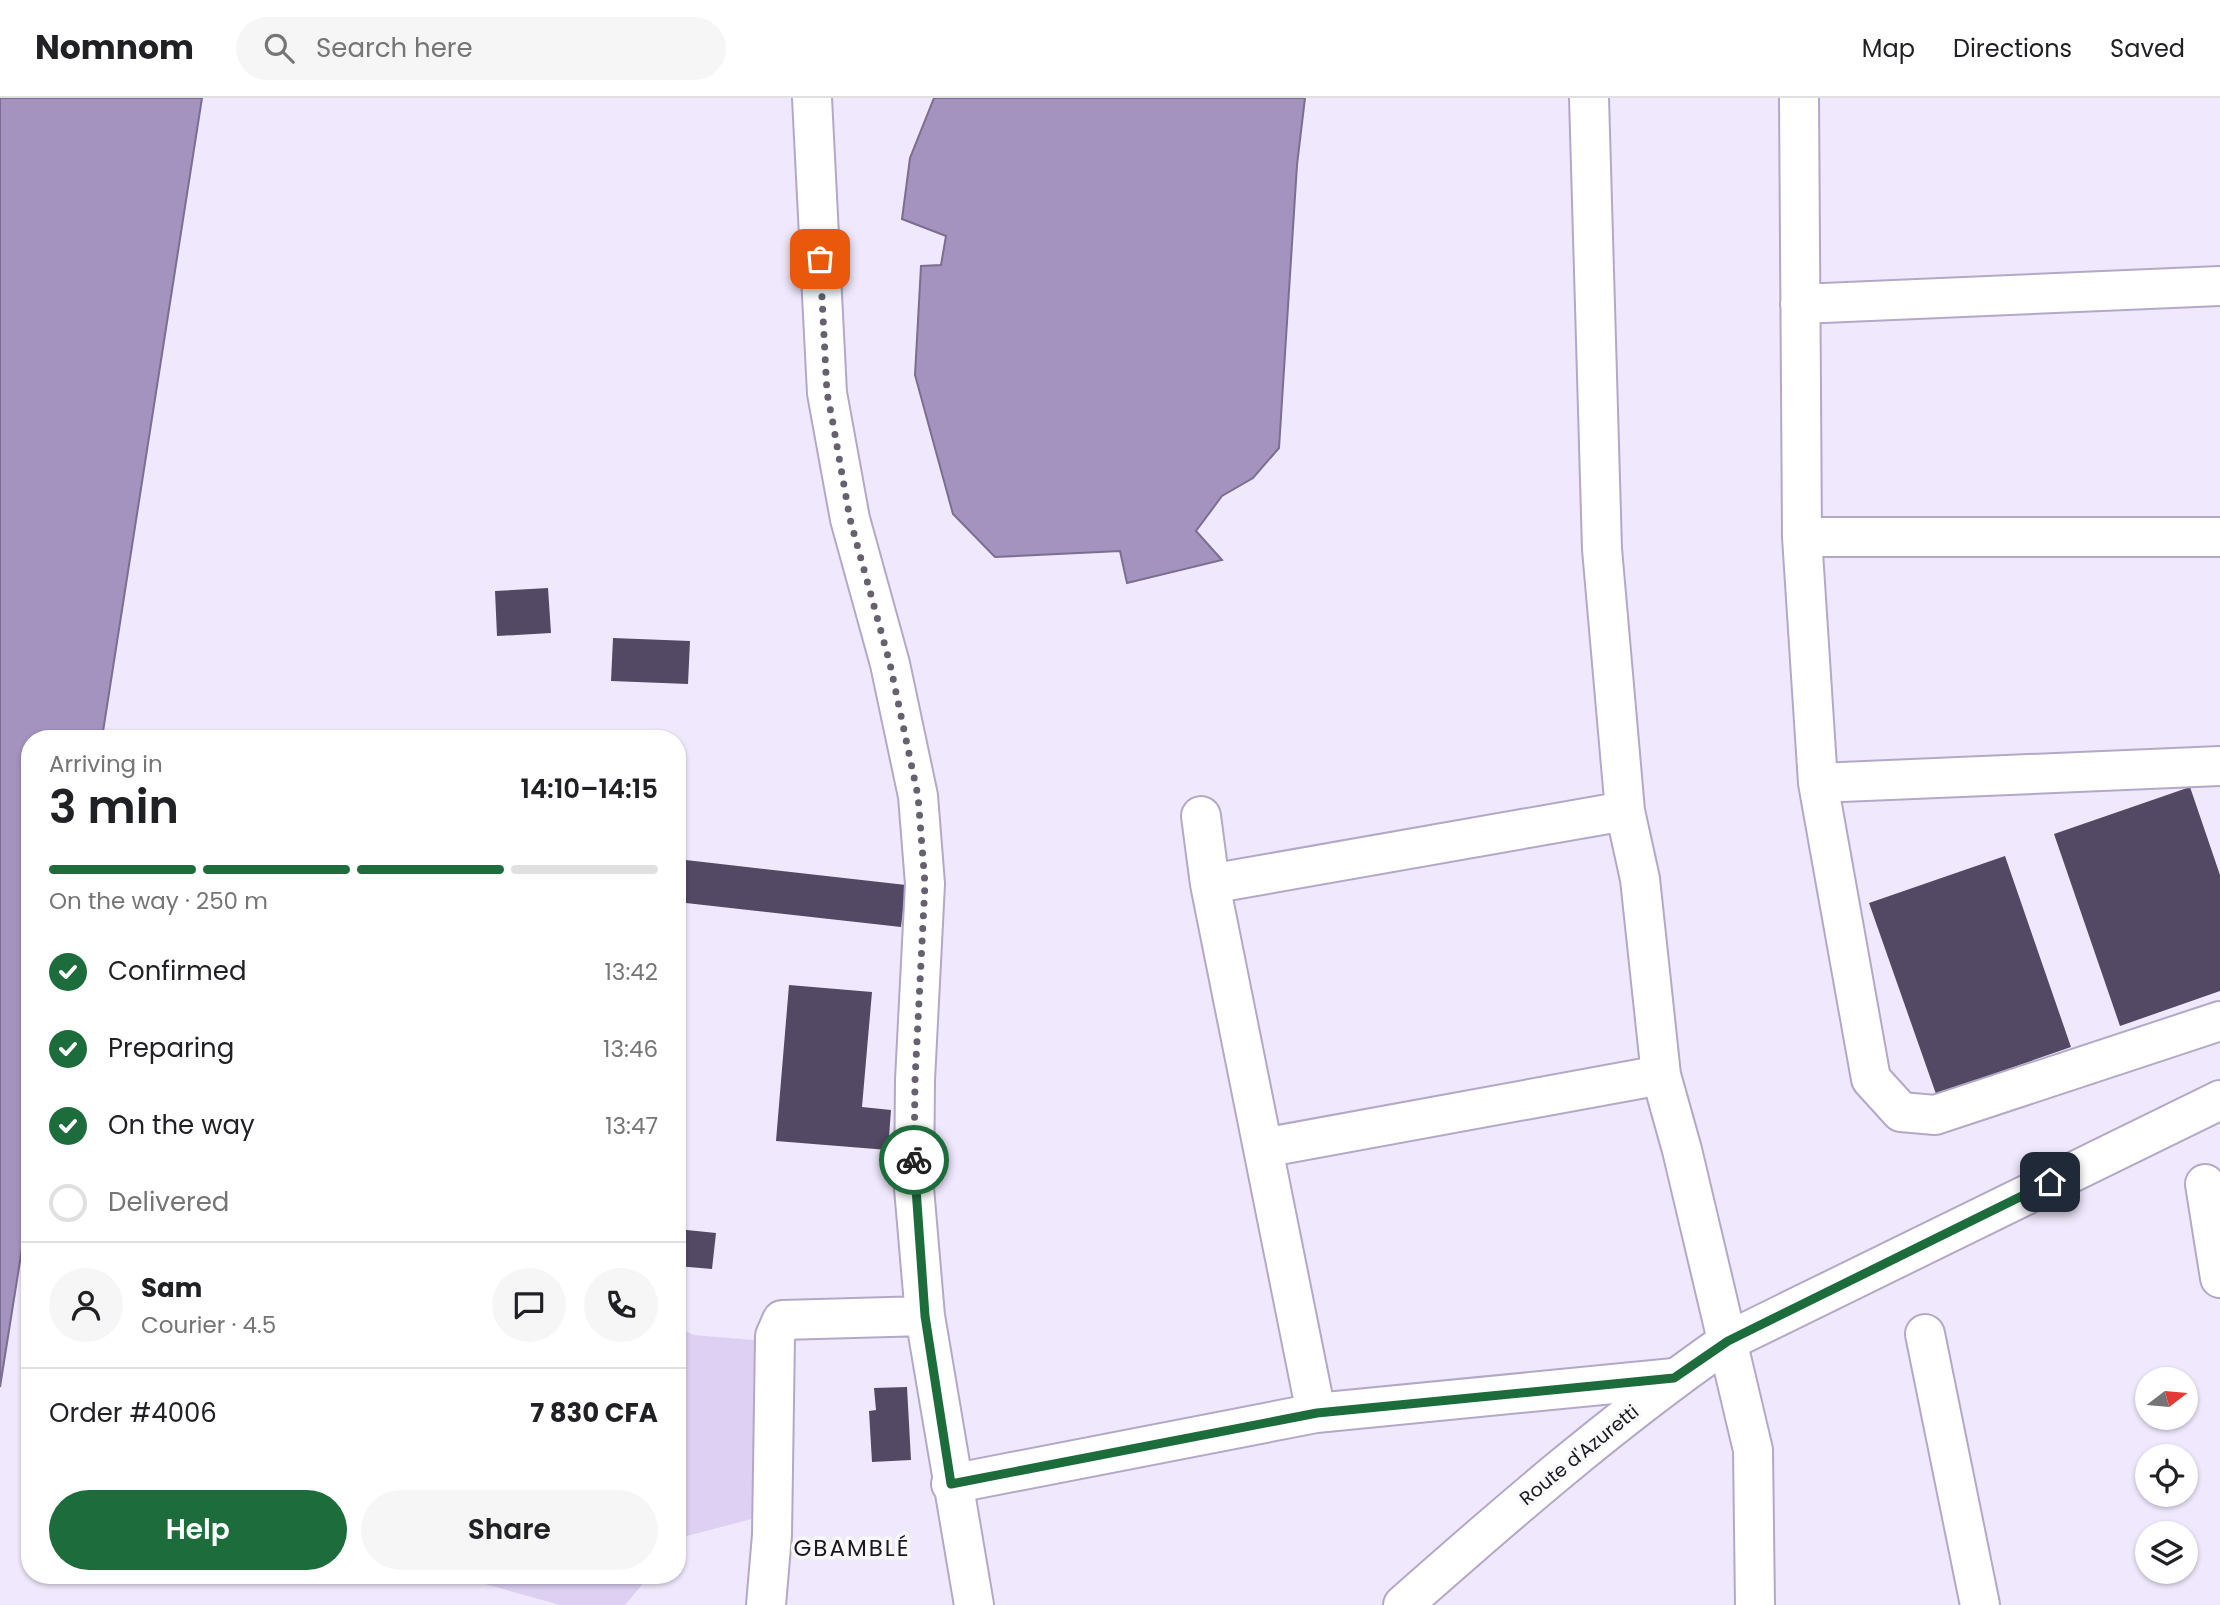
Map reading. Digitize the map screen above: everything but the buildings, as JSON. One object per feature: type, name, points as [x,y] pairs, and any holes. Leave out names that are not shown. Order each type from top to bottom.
[{"type":"street","points":[[812,98],[827,393],[850,519],[890,664],[918,796],[925,884],[915,1080],[914,1188],[925,1316],[951,1484],[974,1605]]},
{"type":"street","points":[[1589,98],[1602,549],[1625,811],[1640,878],[1661,1075],[1682,1150],[1753,1450],[1755,1605]]},
{"type":"street","points":[[1799,98],[1802,537],[1818,783],[1871,1080],[1901,1112],[1935,1115],[2220,1021]]},
{"type":"street","points":[[1800,304],[2220,286]]},
{"type":"street","points":[[1802,537],[2220,537]]},
{"type":"street","points":[[1818,783],[2220,766]]},
{"type":"street","points":[[1210,884],[1625,811]]},
{"type":"street","points":[[1201,817],[1210,884],[1317,1413]]},
{"type":"street","points":[[1264,1148],[1661,1075]]},
{"type":"street","name":"Route d'Azuretti","points":[[1403,1605],[1516,1505],[1674,1378],[1728,1341],[2220,1100]]},
{"type":"street","points":[[2205,1184],[2220,1278]]},
{"type":"street","points":[[766,1605],[772,1535],[775,1336],[782,1320],[925,1316]]},
{"type":"street","points":[[1925,1334],[1980,1605]]},
{"type":"street","points":[[951,1484],[1317,1413],[1674,1378]]},
{"type":"shaded area","points":[[0,98],[202,98],[103,730],[21,730],[21,1255],[0,1387]]},
{"type":"shaded area","points":[[934,98],[1305,98],[1297,165],[1279,448],[1253,478],[1222,496],[1196,531],[1222,560],[1127,583],[1120,551],[995,557],[953,514],[915,375],[921,266],[941,265],[946,236],[902,219],[910,158]]},
{"type":"shaded area","points":[[686,1331],[694,1335],[765,1341],[763,1516],[686,1536]]},
{"type":"shaded area","points":[[485,1584],[642,1584],[625,1605],[560,1605]]},
{"type":"way so far","points":[[820,259],[827,393],[850,519],[890,664],[918,796],[925,884],[915,1080],[914,1160]]},
{"type":"district","name":"GBAMBLÉ","points":[[852,1548]]},
{"type":"route","points":[[914,1160],[925,1316],[951,1484],[1317,1413],[1674,1378],[1728,1341],[2050,1182]]}]
